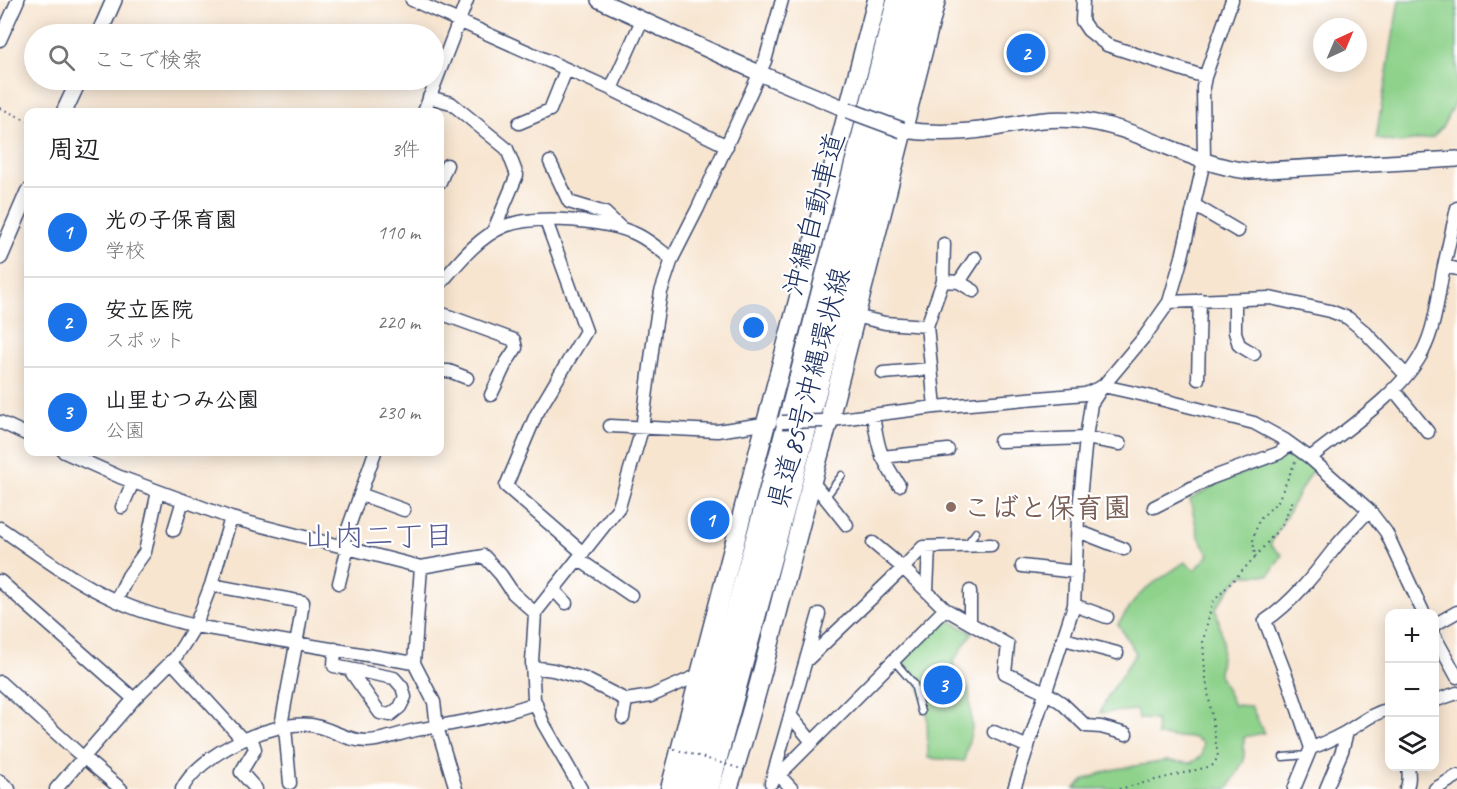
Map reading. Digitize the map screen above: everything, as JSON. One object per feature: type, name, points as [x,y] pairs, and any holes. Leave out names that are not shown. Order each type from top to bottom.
[{"type":"highway","name":"沖縄自動車道","points":[[687,789],[784,436],[898,0]]},
{"type":"highway","name":"沖縄自動車道","points":[[708,789],[859,231],[918,0]]},
{"type":"main road","name":"県道85号沖縄環状線","points":[[670,789],[774,423],[848,110],[878,0]]},
{"type":"main road","name":"県道85号沖縄環状線","points":[[728,789],[759,681],[936,0]]},
{"type":"street","points":[[0,40],[18,0]]},
{"type":"street","points":[[103,24],[114,0]]},
{"type":"street","points":[[412,0],[611,89],[726,146]]},
{"type":"street","points":[[444,57],[467,0]]},
{"type":"street","points":[[599,0],[759,73],[902,130],[920,133],[971,131],[1043,119],[1077,120],[1131,131],[1204,161],[1248,171],[1457,159]]},
{"type":"street","points":[[581,789],[543,723],[536,703],[532,668],[535,613],[619,507],[642,429],[661,292],[672,259],[698,208],[765,61],[782,0]]},
{"type":"street","points":[[1083,0],[1082,21],[1088,30],[1107,45],[1205,77]]},
{"type":"street","points":[[1014,789],[1074,605],[1078,531],[1091,404],[1102,386],[1145,336],[1169,302],[1204,161],[1203,87],[1205,77],[1232,0]]},
{"type":"street","points":[[611,89],[642,20]]},
{"type":"street","points":[[519,123],[550,110],[566,70]]},
{"type":"street","points":[[66,108],[74,90]]},
{"type":"street","points":[[425,108],[432,90]]},
{"type":"street","points":[[429,97],[452,103],[507,149],[517,175],[493,232]]},
{"type":"street","points":[[550,162],[569,202],[605,213],[622,229]]},
{"type":"street","points":[[444,172],[447,165]]},
{"type":"street","points":[[0,257],[4,238],[24,200]]},
{"type":"street","points":[[1194,205],[1238,231]]},
{"type":"street","points":[[1154,507],[1211,478],[1279,453],[1300,451],[1393,389],[1423,352],[1431,330],[1457,208]]},
{"type":"street","points":[[444,280],[478,244],[493,232],[522,222],[566,220],[622,229],[639,236],[672,259]]},
{"type":"street","points":[[546,221],[586,331],[536,415],[506,486],[580,556],[631,595]]},
{"type":"street","points":[[935,407],[927,327],[943,281],[944,244]]},
{"type":"street","points":[[959,282],[975,258]]},
{"type":"street","points":[[1444,266],[1457,269]]},
{"type":"street","points":[[943,281],[959,282],[974,291]]},
{"type":"street","points":[[1169,302],[1270,298],[1330,311],[1348,318],[1365,332],[1406,375]]},
{"type":"street","points":[[1198,379],[1200,300]]},
{"type":"street","points":[[1234,300],[1235,332],[1239,345],[1254,354]]},
{"type":"street","points":[[444,314],[514,340],[516,348],[506,363],[491,396]]},
{"type":"street","points":[[855,316],[927,327]]},
{"type":"street","points":[[884,373],[931,369]]},
{"type":"street","points":[[444,370],[467,378]]},
{"type":"street","points":[[610,426],[717,431],[774,423],[826,421],[935,407],[1084,394],[1102,386],[1213,411],[1254,423],[1300,451],[1369,510],[1386,532],[1422,609]]},
{"type":"street","points":[[1393,389],[1428,432]]},
{"type":"street","points":[[873,415],[877,447],[899,485]]},
{"type":"street","points":[[0,423],[24,433]]},
{"type":"street","points":[[1000,441],[1086,438],[1120,444]]},
{"type":"street","points":[[882,457],[948,450]]},
{"type":"street","points":[[73,456],[133,482],[231,518],[421,567],[484,556],[513,593],[535,613]]},
{"type":"street","points":[[339,582],[345,547],[374,456]]},
{"type":"street","points":[[811,480],[847,525]]},
{"type":"street","points":[[122,507],[133,482]]},
{"type":"street","points":[[116,601],[124,582],[145,552],[158,491]]},
{"type":"street","points":[[360,494],[404,510]]},
{"type":"street","points":[[174,530],[183,500]]},
{"type":"street","points":[[1294,789],[1309,752],[1289,682],[1265,621],[1284,607],[1319,570],[1369,510]]},
{"type":"street","points":[[56,789],[134,699],[171,661],[195,626],[211,585],[231,518]]},
{"type":"street","points":[[0,528],[116,601],[195,626],[414,663]]},
{"type":"street","points":[[1078,531],[1124,549]]},
{"type":"street","points":[[873,543],[903,568],[945,609],[1008,645],[1005,673],[1047,693],[1062,703],[1086,726],[1101,727],[1126,734]]},
{"type":"street","points":[[805,662],[922,547],[991,545]]},
{"type":"street","points":[[927,591],[929,547]]},
{"type":"street","points":[[1022,566],[1076,572]]},
{"type":"street","points":[[421,567],[414,663],[434,702],[437,727],[456,789]]},
{"type":"street","points":[[0,581],[134,699]]},
{"type":"street","points":[[211,585],[303,602],[289,676],[283,727],[290,783]]},
{"type":"street","points":[[554,590],[566,603]]},
{"type":"street","points":[[970,591],[970,623]]},
{"type":"street","points":[[1074,605],[1107,617]]},
{"type":"street","points":[[819,614],[771,783],[945,609]]},
{"type":"street","points":[[1439,622],[1457,612]]},
{"type":"street","points":[[1064,639],[1117,653]]},
{"type":"street","points":[[1439,644],[1457,677]]},
{"type":"street","points":[[335,649],[334,666],[349,669],[394,678],[402,687],[405,697],[400,707],[390,715],[380,713],[349,669]]},
{"type":"street","points":[[171,661],[255,748],[241,772],[256,789]]},
{"type":"street","points":[[532,668],[553,670],[585,679],[626,700],[651,696],[701,674]]},
{"type":"street","points":[[0,681],[83,758],[121,789]]},
{"type":"street","points":[[1439,698],[1457,693]]},
{"type":"street","points":[[623,717],[626,700]]},
{"type":"street","points":[[182,789],[195,769],[217,753],[247,739],[283,727],[308,724],[324,728],[351,740],[369,741],[509,713],[536,703]]},
{"type":"street","points":[[1309,752],[1347,732],[1364,719],[1385,710]]},
{"type":"street","points":[[790,715],[812,742]]},
{"type":"street","points":[[994,732],[1028,747]]},
{"type":"street","points":[[1326,789],[1342,751],[1347,732]]},
{"type":"street","points":[[1406,789],[1408,771]]},
{"type":"street","points":[[779,775],[792,789]]},
{"type":"street","points":[[1435,789],[1457,776]]},
{"type":"street","points":[[0,781],[9,789]]},
{"type":"lane","points":[[825,498],[842,476]]},
{"type":"lane","points":[[966,545],[976,532]]},
{"type":"lane","points":[[894,660],[914,684],[921,712]]},
{"type":"lane","points":[[1283,757],[1309,752]]},
{"type":"path","points":[[0,108],[24,119]]},
{"type":"path","points":[[1255,557],[1254,539],[1259,520],[1278,501],[1300,451]]},
{"type":"path","points":[[1119,789],[1212,766],[1218,758],[1205,672],[1203,641],[1212,603],[1282,525],[1293,500]]},
{"type":"path","points":[[674,749],[745,770]]},
{"type":"green space","points":[[1399,0],[1457,0],[1457,97],[1443,126],[1432,138],[1399,143],[1376,139]]},
{"type":"green space","points":[[1295,446],[1318,465],[1309,475],[1270,545],[1282,555],[1269,575],[1242,575],[1216,608],[1223,641],[1219,674],[1234,705],[1251,706],[1264,733],[1244,737],[1244,760],[1228,789],[1074,789],[1084,780],[1110,770],[1166,761],[1191,763],[1202,756],[1203,743],[1195,738],[1157,736],[1156,720],[1139,719],[1136,710],[1100,713],[1108,696],[1136,653],[1118,624],[1137,597],[1151,585],[1185,562],[1195,570],[1209,555],[1198,535],[1190,499],[1231,477],[1275,462]]},
{"type":"green space","points":[[940,615],[972,633],[953,662],[957,673],[969,690],[972,729],[964,761],[928,758],[927,712],[918,681],[902,660]]},
{"type":"place","name":"安立医院","points":[[1026,53]]},
{"type":"place","name":"こばと保育園","points":[[951,507]]},
{"type":"place","name":"光の子保育園","points":[[710,520]]},
{"type":"place","name":"山里むつみ公園","points":[[943,685]]},
{"type":"district","name":"山内二丁目","points":[[379,536]]}]
